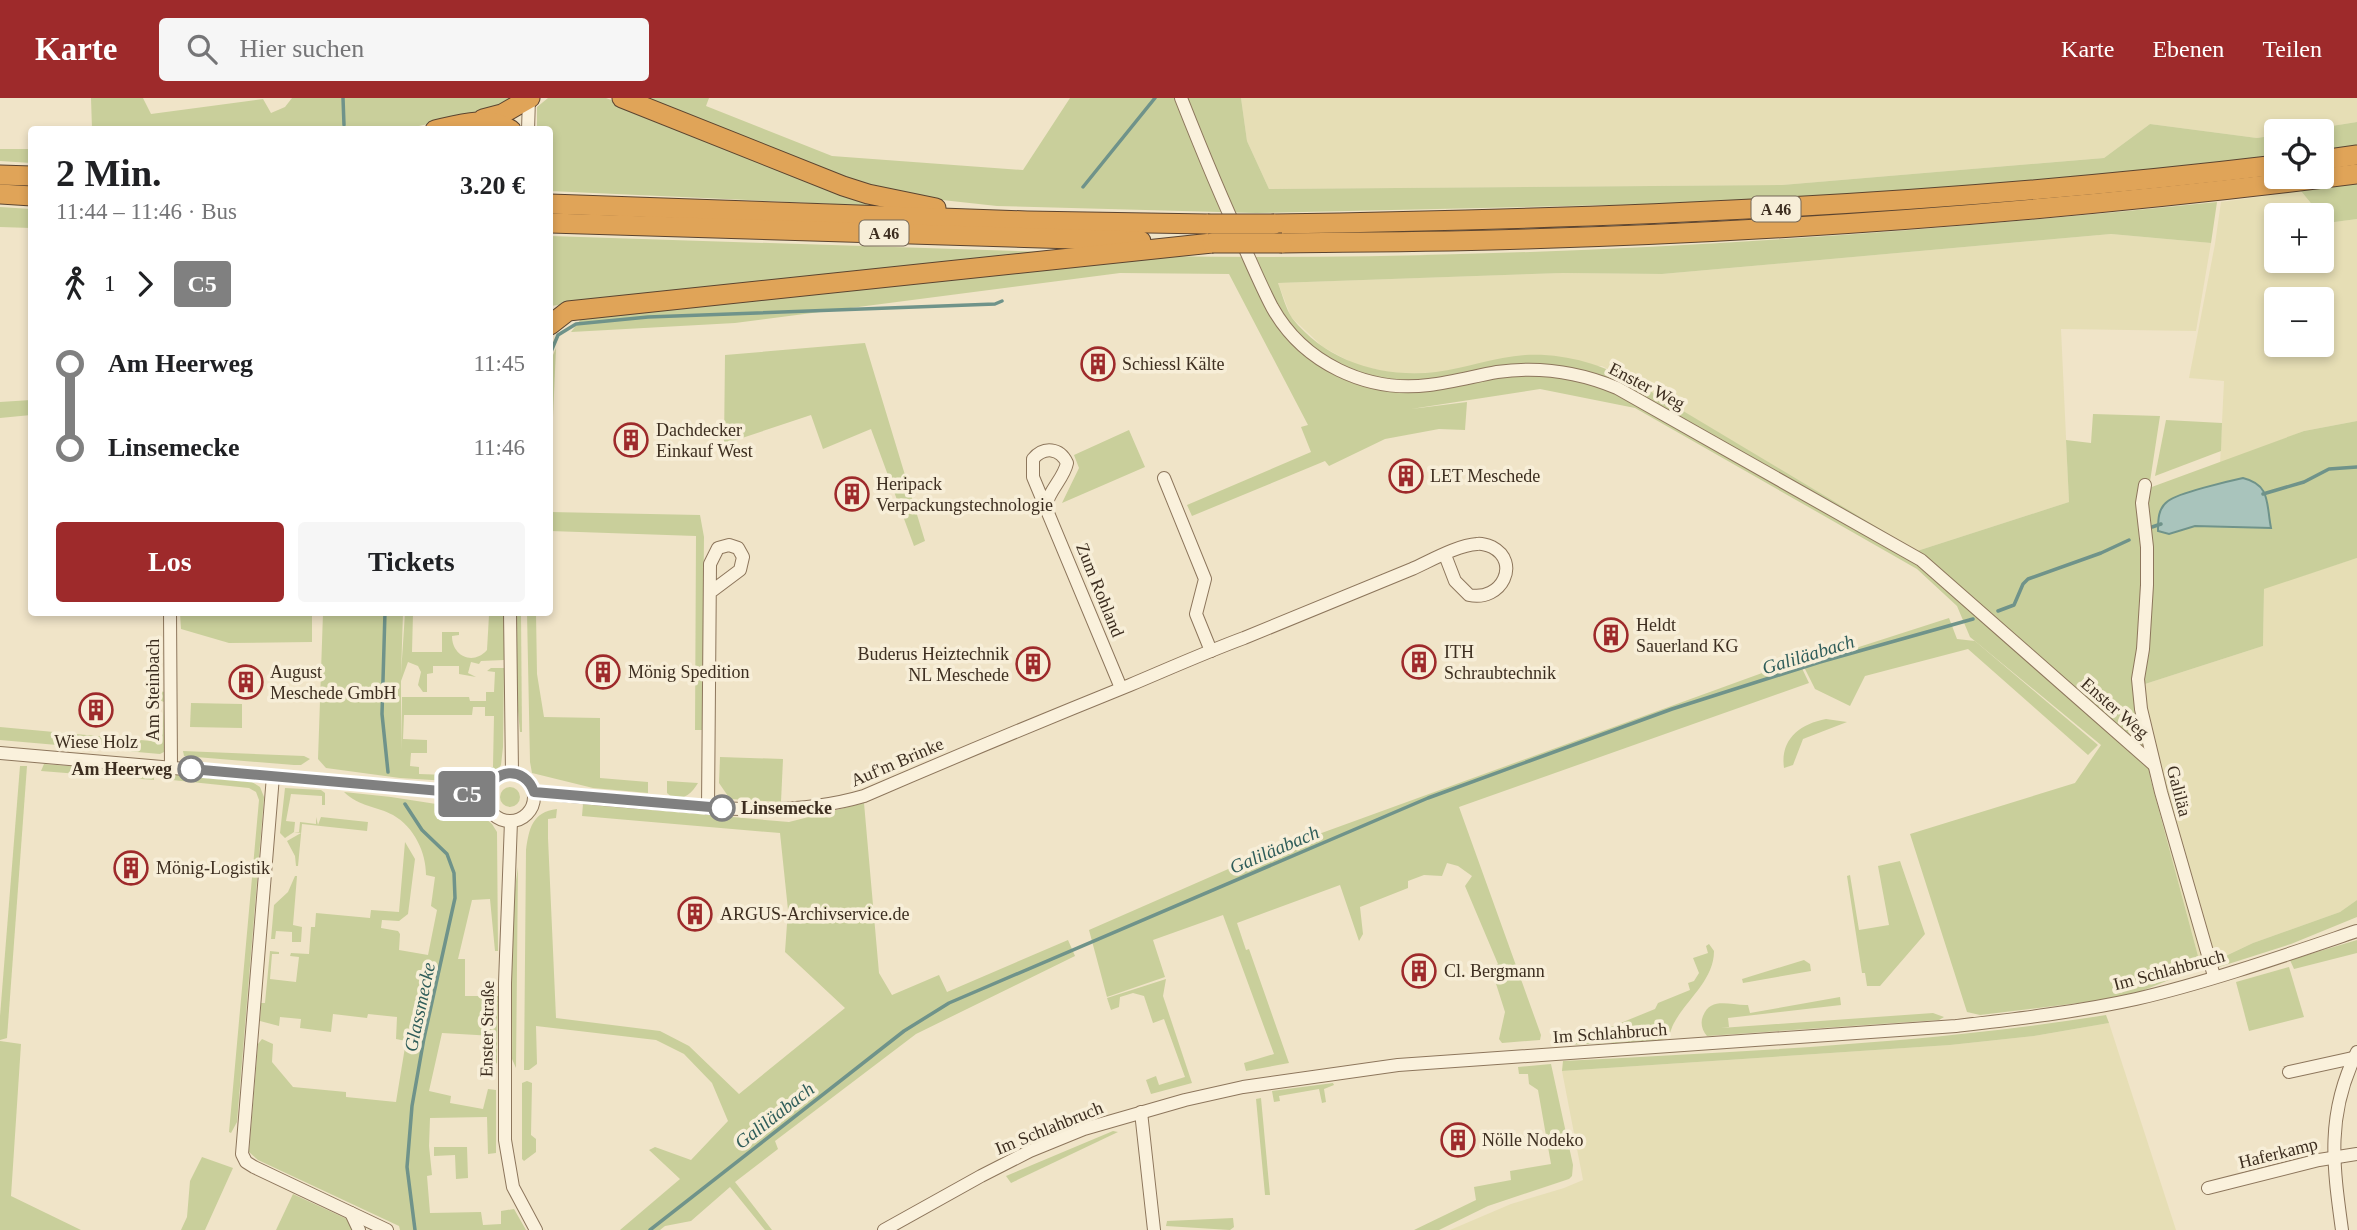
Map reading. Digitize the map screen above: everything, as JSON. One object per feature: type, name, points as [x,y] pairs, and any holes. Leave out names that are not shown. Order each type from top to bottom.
[{"type":"highway","points":[[452,126],[502,114],[529,98]]},
{"type":"highway","points":[[622,98],[806,173],[868,194],[945,210],[1027,221]]},
{"type":"highway","points":[[474,121],[504,126]]},
{"type":"highway","points":[[2334,158],[2357,155]]},
{"type":"highway","name":"A 46","points":[[1278,234],[1880,203],[2264,167]]},
{"type":"highway","name":"A 46","points":[[553,214],[1210,233],[1526,239],[1882,221],[2187,194],[2357,174]]},
{"type":"highway","points":[[0,175],[28,177]]},
{"type":"highway","points":[[0,194],[28,196]]},
{"type":"highway","name":"A 46","points":[[553,214],[1027,221],[1210,233]]},
{"type":"highway","points":[[559,311],[1210,233]]},
{"type":"street","points":[[528,126],[529,98]]},
{"type":"street","name":"Enster Weg","points":[[1181,98],[1223,201],[1273,308],[1294,337],[1313,355],[1348,375],[1383,385],[1429,385],[1497,372],[1537,369],[1584,376],[1617,388],[1921,560],[2153,764]]},
{"type":"street","points":[[1164,478],[1205,579],[1196,614],[1212,651]]},
{"type":"street","name":"Galiläa","points":[[2145,485],[2142,503],[2147,547],[2147,585],[2143,649],[2138,679],[2141,709],[2153,764],[2214,976]]},
{"type":"street","name":"Zum Rohland","points":[[1046,505],[1121,688]]},
{"type":"street","name":"Auf'm Brinke","points":[[534,792],[708,808],[774,810],[824,806],[850,800],[1445,555],[1476,544],[1497,550],[1505,562],[1500,587],[1489,595],[1469,595],[1455,581],[1445,555]]},
{"type":"street","points":[[708,808],[712,591]]},
{"type":"street","name":"Am Steinbach","points":[[170,616],[171,768]]},
{"type":"street","points":[[510,616],[512,773]]},
{"type":"street","name":"Am Steinbach","points":[[0,753],[486,795]]},
{"type":"street","points":[[504,773],[512,773],[528,781],[534,792],[533,806],[518,820],[498,818],[486,802],[491,781],[504,773]]},
{"type":"street","points":[[273,776],[247,1066],[242,1154],[246,1162],[254,1167],[387,1230]]},
{"type":"street","name":"Enster Straße","points":[[511,821],[505,983],[504,1123],[513,1187],[536,1230]]},
{"type":"street","name":"Im Schlahbruch","points":[[884,1230],[1030,1151],[1084,1129],[1253,1085],[1398,1065],[1995,1022],[2127,1001],[2357,931]]},
{"type":"street","points":[[2289,1072],[2356,1055]]},
{"type":"street","points":[[2342,1230],[2333,1158],[2337,1110],[2356,1055]]},
{"type":"street","points":[[1141,1112],[1154,1230]]},
{"type":"street","name":"Haferkamp","points":[[2208,1188],[2357,1154]]},
{"type":"street","points":[[351,1213],[359,1230]]},
{"type":"shaded area","points":[[1241,98],[2357,98],[2357,122],[2334,126],[2334,119],[2264,119],[2264,137],[2150,124],[2104,158],[1782,185],[1269,189],[1247,141]]},
{"type":"shaded area","points":[[2301,191],[2310,203],[2264,203],[2264,273],[2334,273],[2334,222],[2357,219],[2357,421],[2304,431],[2220,464],[2224,381],[2189,378],[2221,202]]},
{"type":"shaded area","points":[[2111,234],[2211,243],[2196,331],[2061,329],[2069,502],[1917,551],[1602,366],[1397,374],[1356,365],[1323,347],[1291,317],[1278,283],[1563,273],[1662,274]]},
{"type":"shaded area","points":[[2357,558],[2357,900],[2340,912],[2253,943],[2201,967],[2150,777],[2145,684],[2263,646],[2264,588]]},
{"type":"shaded area","points":[[2109,1023],[2176,1230],[1450,1230],[1511,1204],[1583,1180],[1562,1071],[1950,1045],[2034,1036]]},
{"type":"green space","points":[[91,98],[143,98],[151,114],[263,99],[271,113],[285,107],[292,98],[518,98],[493,111],[419,126],[92,126]]},
{"type":"green space","points":[[548,98],[606,98],[899,207],[553,191],[553,126],[537,126],[537,107]]},
{"type":"green space","points":[[640,98],[709,98],[706,106],[832,156],[1023,170],[1070,98],[1241,98],[1247,141],[1269,189],[1782,185],[2104,158],[2150,124],[2264,137],[2264,157],[2127,173],[1785,201],[1256,213],[997,206],[933,199],[849,179]]},
{"type":"green space","points":[[2357,122],[2357,145],[2334,148],[2334,126]]},
{"type":"green space","points":[[0,149],[28,149],[28,163],[0,161]]},
{"type":"green space","points":[[2357,183],[2357,219],[2334,222],[2334,203],[2311,203],[2301,191],[2334,189],[2334,186]]},
{"type":"green space","points":[[2217,202],[2211,243],[2111,234],[1662,274],[1563,273],[1278,283],[1292,318],[1306,333],[1339,356],[1376,369],[1436,372],[1503,358],[1540,355],[1568,358],[1607,369],[1633,381],[1917,551],[2069,502],[2066,440],[2091,443],[2093,414],[2160,416],[2149,488],[2304,431],[2357,421],[2357,558],[2264,589],[2263,646],[2145,684],[2150,777],[2201,967],[2127,997],[1980,1015],[1967,1012],[1910,834],[2075,783],[2101,745],[1970,637],[1957,606],[1917,569],[1635,408],[1540,389],[1411,409],[1467,402],[1465,430],[1439,429],[1385,439],[1329,466],[1325,461],[1192,516],[1187,505],[1311,452],[1301,427],[1308,425],[1229,274],[1120,273],[735,323],[571,332],[584,315],[1156,256],[1289,257],[1554,251],[1820,236]],"holes":[[[2221,483],[2263,489],[2271,528],[2195,526],[2169,534],[2158,531],[2163,509],[2178,496]]]},
{"type":"green space","points":[[0,207],[28,209],[28,228],[0,227]]},
{"type":"green space","points":[[553,236],[1047,252],[553,306]]},
{"type":"green space","points":[[865,343],[925,541],[914,546],[871,429],[823,449],[811,415],[724,444],[725,355]]},
{"type":"green space","points":[[556,348],[553,417],[553,355]]},
{"type":"green space","points":[[28,400],[28,415],[0,418],[0,402]]},
{"type":"green space","points":[[2166,420],[2222,423],[2221,451],[2155,476]]},
{"type":"green space","points":[[1129,430],[1145,467],[1062,503],[1079,468],[1074,455]]},
{"type":"green space","points":[[553,512],[700,515],[704,537],[702,730],[695,730],[696,536],[553,531]]},
{"type":"green space","points":[[180,616],[312,616],[312,642],[229,643],[181,629]]},
{"type":"green space","points":[[323,616],[403,616],[401,674],[405,616],[413,616],[412,652],[442,652],[442,632],[459,632],[459,635],[452,636],[453,643],[459,653],[470,658],[487,650],[489,616],[505,616],[504,660],[481,661],[479,664],[471,662],[468,673],[476,677],[459,674],[459,666],[433,666],[433,673],[427,674],[427,692],[423,692],[418,685],[421,672],[418,666],[408,662],[401,681],[401,751],[402,697],[469,697],[470,701],[486,701],[486,692],[494,692],[495,672],[487,671],[491,668],[504,668],[503,747],[501,765],[493,776],[480,784],[463,783],[463,775],[484,776],[484,767],[493,767],[494,716],[485,716],[485,707],[473,707],[472,715],[404,715],[403,739],[427,740],[427,753],[411,753],[410,766],[419,767],[419,774],[448,775],[448,781],[400,778],[326,768],[318,759]]},
{"type":"green space","points":[[516,616],[521,616],[522,732],[516,690]]},
{"type":"green space","points":[[527,616],[536,616],[537,674],[544,717],[600,718],[600,778],[648,782],[648,793],[593,788],[532,773]]},
{"type":"green space","points":[[1949,618],[1957,639],[1975,641],[2098,745],[2088,755],[1968,649],[1865,676],[1850,706],[1815,689],[1803,665]]},
{"type":"green space","points":[[1798,660],[1809,683],[1459,807],[1541,1035],[1540,1040],[1502,1043],[1499,1039],[1505,1012],[1491,968],[1498,964],[1465,886],[1472,876],[1458,866],[1447,863],[1442,876],[1424,875],[1408,881],[1408,888],[1360,907],[1363,934],[1359,941],[1340,885],[1237,923],[1246,950],[1249,949],[1289,1063],[1246,1071],[1244,1063],[1274,1054],[1223,915],[1153,940],[1165,977],[1107,997],[1089,930],[1258,856]]},
{"type":"green space","points":[[159,691],[165,692],[166,751],[160,754],[0,740],[0,727],[162,742],[164,702],[157,699],[156,694]]},
{"type":"green space","points":[[191,703],[242,704],[242,728],[190,727]]},
{"type":"green space","points":[[1826,719],[1847,722],[1803,739],[1793,765],[1784,768],[1785,749],[1793,735],[1807,725]]},
{"type":"green space","points":[[183,751],[304,756],[310,759],[301,765],[294,765],[184,756]]},
{"type":"green space","points":[[720,757],[783,759],[781,802],[730,799],[719,783]]},
{"type":"green space","points":[[44,764],[154,773],[154,780],[41,771]]},
{"type":"green space","points":[[20,766],[27,766],[7,1038],[0,1040],[0,1016]]},
{"type":"green space","points":[[172,776],[252,782],[260,787],[264,797],[237,1122],[231,1133],[259,800],[256,792],[249,788],[172,780]]},
{"type":"green space","points":[[667,781],[698,783],[688,795],[674,799],[667,793]]},
{"type":"green space","points":[[506,787],[514,787],[520,797],[514,807],[506,807],[500,801],[500,793]]},
{"type":"green space","points":[[285,788],[321,790],[325,793],[325,805],[322,805],[322,796],[291,794],[286,821],[295,822],[294,832],[285,838],[280,833]]},
{"type":"green space","points":[[344,792],[475,810],[492,824],[497,832],[498,951],[495,951],[490,899],[472,900],[458,959],[465,959],[465,996],[498,996],[497,1064],[494,1059],[494,1036],[442,1033],[429,1091],[451,1096],[450,1103],[483,1109],[488,1089],[496,1090],[496,1153],[488,1154],[487,1117],[430,1118],[432,1175],[427,1176],[430,1213],[481,1212],[483,1225],[501,1224],[501,1211],[514,1209],[526,1230],[400,1230],[399,1226],[258,1160],[249,1152],[258,1044],[262,1039],[273,1044],[272,1062],[293,1087],[346,1092],[346,1097],[396,1102],[406,1041],[396,1039],[397,1017],[368,1014],[367,1018],[333,1014],[331,1032],[300,1028],[301,1019],[280,1017],[279,1026],[260,1021],[261,1003],[265,1003],[270,951],[279,954],[272,954],[270,979],[296,982],[299,957],[290,956],[291,953],[309,954],[311,927],[315,927],[316,913],[370,918],[371,910],[399,912],[405,842],[415,859],[408,914],[399,921],[382,920],[381,928],[398,931],[399,950],[428,955],[437,910],[431,906],[435,877],[426,875],[424,858],[413,833],[393,815],[362,803]]},
{"type":"green space","points":[[864,803],[879,973],[892,995],[939,975],[947,992],[1068,940],[1075,956],[916,1034],[775,1141],[778,1149],[735,1182],[772,1230],[765,1230],[730,1187],[691,1221],[665,1226],[660,1230],[620,1230],[680,1179],[649,1150],[655,1147],[691,1160],[728,1121],[712,1083],[684,1054],[656,1040],[536,1026],[537,1064],[524,1070],[526,850],[533,823],[542,814],[557,809],[556,818],[548,819],[556,1018],[660,1031],[689,1046],[739,1094],[845,1008],[785,952],[788,910],[780,833],[582,816],[583,804],[789,822]]},
{"type":"green space","points":[[316,817],[318,825],[321,817],[368,822],[367,831],[302,824],[298,866],[287,841],[301,833],[294,832],[299,832],[300,822],[316,824]]},
{"type":"green space","points":[[1900,861],[1925,934],[1880,986],[1867,986],[1865,973],[1862,973],[1847,876],[1850,875],[1859,930],[1889,925],[1878,866]]},
{"type":"green space","points":[[518,867],[516,1068],[512,1059],[512,963]]},
{"type":"green space","points":[[295,876],[293,925],[302,927],[301,942],[292,942],[292,932],[276,931],[275,939],[271,939],[274,905],[288,892]]},
{"type":"green space","points":[[2357,900],[2357,917],[2291,944],[2219,967],[2217,960],[2253,943],[2340,912]]},
{"type":"green space","points":[[2357,940],[2357,953],[2294,969],[2290,960]]},
{"type":"green space","points":[[1709,944],[1714,951],[1710,971],[1679,1014],[1667,1038],[1659,1041],[1564,1045],[1558,1041],[1601,1031],[1655,1009],[1658,1003],[1690,990],[1688,983],[1694,981],[1699,973],[1693,958],[1708,953],[1706,946]]},
{"type":"green space","points":[[1804,960],[1810,964],[1811,971],[1743,983],[1742,979]]},
{"type":"green space","points":[[2289,967],[2304,1017],[2249,1031],[2236,982]]},
{"type":"green space","points":[[1166,979],[1163,996],[1192,1083],[1151,1094],[1146,1080],[1156,1076],[1159,1085],[1185,1077],[1164,1019],[1153,1023],[1144,996],[1133,993],[1120,997],[1119,1007],[1111,1010],[1107,998]]},
{"type":"green space","points":[[1840,997],[1841,1005],[1728,1018],[1729,1027],[1721,1028],[1933,1013],[1944,1017],[1939,1020],[1707,1036],[1702,1026],[1707,1010],[1716,1004],[1748,1005],[1750,1013]]},
{"type":"green space","points":[[2106,1015],[2109,1023],[2034,1036],[1950,1045],[1562,1071],[1563,1061],[1903,1040]]},
{"type":"green space","points":[[0,1041],[21,1044],[11,1196],[81,1230],[0,1230]]},
{"type":"green space","points":[[1551,1064],[1573,1165],[1572,1176],[1488,1206],[1439,1230],[1414,1230],[1476,1200],[1474,1187],[1511,1180],[1510,1171],[1551,1164],[1538,1090],[1529,1084],[1528,1074],[1519,1074],[1518,1067]]},
{"type":"green space","points":[[522,1083],[532,1083],[531,1135],[536,1139],[536,1152],[524,1161]]},
{"type":"green space","points":[[1334,1085],[1324,1089],[1326,1102],[1322,1103],[1319,1089],[1279,1096],[1280,1101],[1274,1102],[1272,1091]]},
{"type":"green space","points":[[1261,1098],[1270,1195],[1265,1195],[1256,1099]]},
{"type":"green space","points":[[1113,1131],[1118,1132],[1011,1183],[1006,1176]]},
{"type":"green space","points":[[434,1147],[467,1147],[468,1178],[456,1179],[455,1155],[434,1156]]},
{"type":"green space","points":[[202,1157],[233,1168],[205,1230],[181,1230],[187,1217],[190,1181]]},
{"type":"green space","points":[[293,1194],[347,1219],[353,1230],[276,1230]]},
{"type":"green space","points":[[1233,1218],[1234,1227],[1230,1230],[1166,1226],[1167,1221]]},
{"type":"water","points":[[2243,478],[2263,490],[2271,528],[2195,526],[2169,534],[2158,531],[2160,511],[2168,501],[2192,491]]},
{"type":"waterway","name":"Glassmecke","points":[[343,98],[344,125]]},
{"type":"waterway","points":[[1083,187],[1155,98]]},
{"type":"waterway","points":[[553,347],[558,335],[576,324],[648,317],[995,304],[1002,301]]},
{"type":"waterway","name":"Galiläabach","points":[[2263,494],[2304,482],[2329,469],[2357,467]]},
{"type":"waterway","name":"Galiläabach","points":[[2152,527],[2161,524]]},
{"type":"waterway","name":"Galiläabach","points":[[1998,611],[2014,605],[2028,579],[2129,540]]},
{"type":"waterway","name":"Glassmecke","points":[[385,616],[382,714],[388,772]]},
{"type":"waterway","name":"Galiläabach","points":[[650,1230],[904,1031],[949,1003],[1428,798],[1672,709],[1820,662],[1973,619]]},
{"type":"waterway","name":"Glassmecke","points":[[405,804],[422,830],[447,854],[454,873],[455,898],[412,1106],[407,1167],[415,1230]]},
{"type":"bus line","name":"C5","points":[[191,769],[486,795],[491,781],[504,773],[512,773],[524,777],[534,792],[722,808]]},
{"type":"place","name":"Schiessl Kälte","points":[[1098,364]]},
{"type":"place","name":"Dachdecker Einkauf West","points":[[631,440]]},
{"type":"place","name":"LET Meschede","points":[[1406,476]]},
{"type":"place","name":"Heripack Verpackungstechnologie","points":[[852,494]]},
{"type":"place","name":"Heldt Sauerland KG","points":[[1611,635]]},
{"type":"place","name":"ITH Schraubtechnik","points":[[1419,662]]},
{"type":"place","name":"Buderus Heiztechnik NL Meschede","points":[[1033,664]]},
{"type":"place","name":"Mönig Spedition","points":[[603,672]]},
{"type":"place","name":"August Meschede GmbH","points":[[246,682]]},
{"type":"place","name":"Wiese Holz","points":[[96,710]]},
{"type":"place","name":"Am Heerweg","points":[[191,769]]},
{"type":"place","name":"Linsemecke","points":[[722,808]]},
{"type":"place","name":"Mönig-Logistik","points":[[131,868]]},
{"type":"place","name":"ARGUS-Archivservice.de","points":[[695,914]]},
{"type":"place","name":"Cl. Bergmann","points":[[1419,971]]},
{"type":"place","name":"Nölle Nodeko","points":[[1458,1140]]}]
